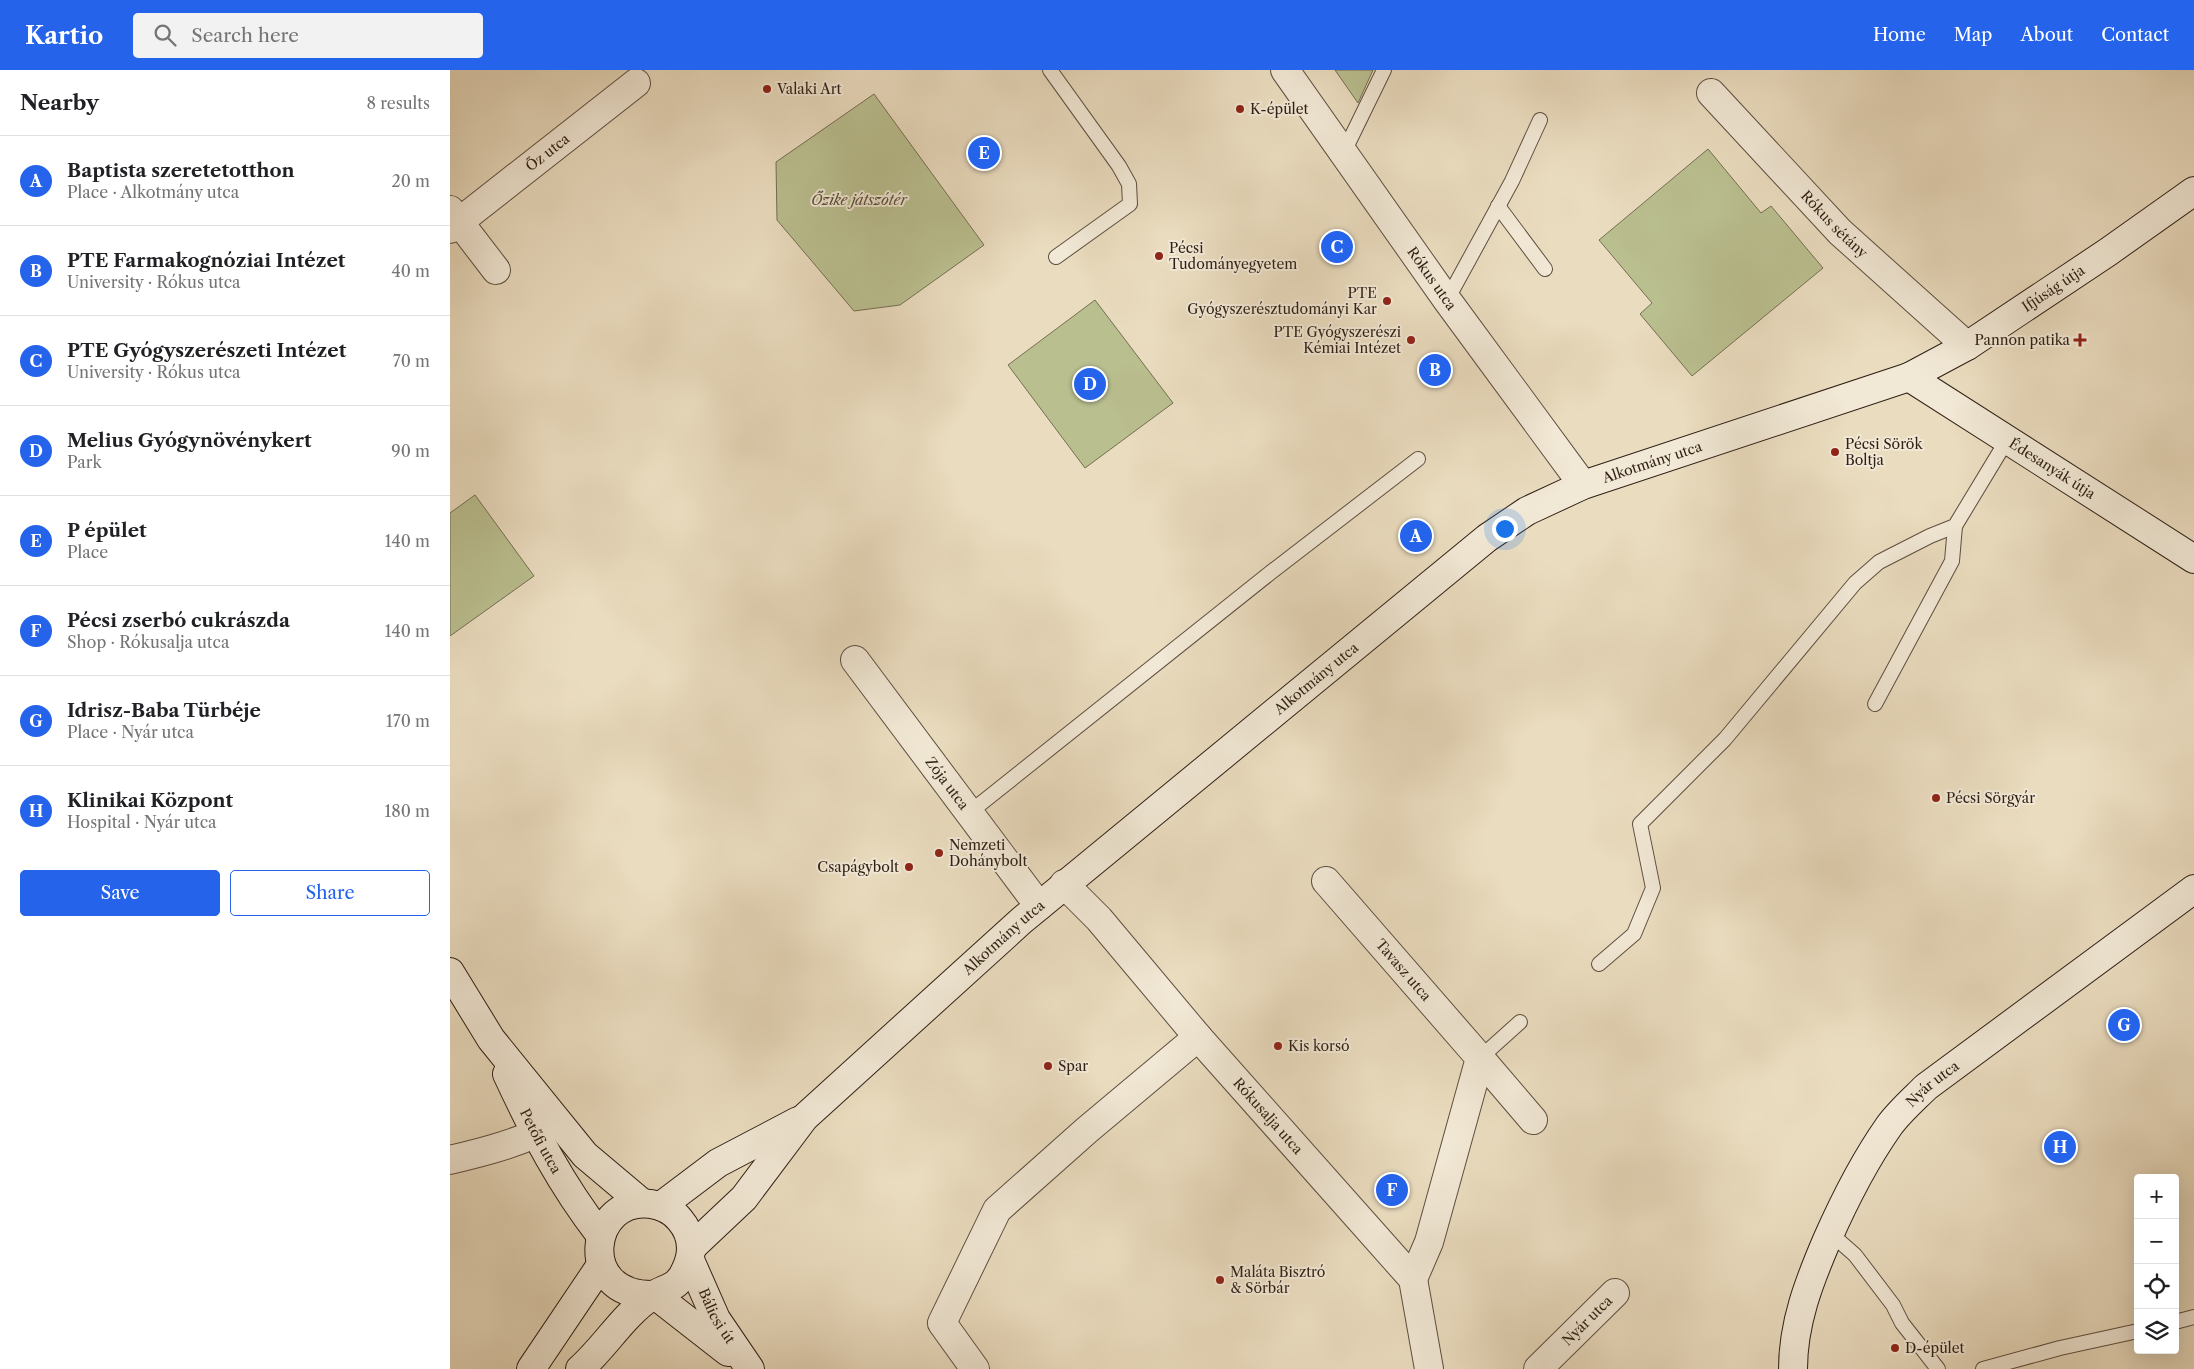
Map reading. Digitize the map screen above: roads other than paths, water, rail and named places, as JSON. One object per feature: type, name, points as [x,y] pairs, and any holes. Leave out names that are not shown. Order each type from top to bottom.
[{"type":"street","name":"Rókus utca","points":[[1284,70],[1447,300],[1583,484]]},
{"type":"street","name":"Őz utca","points":[[496,270],[453,220],[636,83]]},
{"type":"street","name":"Rókus sétány","points":[[1711,93],[1840,232],[1967,346]]},
{"type":"street","name":"Ifjúság útja","points":[[1909,378],[1967,346],[2108,252],[2194,191]]},
{"type":"street","name":"Alkotmány utca","points":[[691,1254],[744,1198],[804,1118],[1039,906],[1486,538],[1526,511],[1583,484],[1909,378]]},
{"type":"street","name":"Édesanyák útja","points":[[1909,378],[2194,560]]},
{"type":"street","name":"Zója utca","points":[[855,660],[1039,906]]},
{"type":"street","name":"Tavasz utca","points":[[1326,881],[1533,1120]]},
{"type":"street","name":"Rókusalja utca","points":[[1064,884],[1099,919],[1198,1037],[1413,1279]]},
{"type":"street","name":"Nyár utca","points":[[1793,1369],[1796,1333],[1801,1307],[1830,1233],[1855,1178],[1890,1124],[1926,1087],[2194,889]]},
{"type":"street","name":"Petőfi utca","points":[[450,972],[491,1039],[534,1134],[557,1175],[601,1236]]},
{"type":"street","points":[[975,1369],[942,1323],[997,1210],[1087,1130],[1198,1037]]},
{"type":"street","name":"Petőfi utca","points":[[491,1039],[585,1155],[652,1205]]},
{"type":"street","points":[[1429,1369],[1413,1279],[1429,1242],[1480,1058]]},
{"type":"street","name":"Alkotmány utca","points":[[652,1205],[718,1164],[804,1118]]},
{"type":"street","points":[[450,1160],[495,1149],[534,1134]]},
{"type":"street","points":[[580,1369],[597,1354],[627,1318],[654,1295],[667,1290],[678,1282],[685,1272],[691,1254],[690,1238],[683,1222],[677,1215],[652,1205],[631,1205],[616,1213],[601,1236],[599,1251],[601,1265],[610,1279],[622,1290],[638,1295],[654,1295]]},
{"type":"street","name":"Bálicsi út","points":[[691,1254],[716,1319],[750,1369]]},
{"type":"street","points":[[531,1369],[601,1265]]},
{"type":"street","name":"Nyár utca","points":[[1538,1369],[1615,1292]]},
{"type":"street","name":"Bálicsi út","points":[[654,1295],[750,1369]]},
{"type":"lane","points":[[1050,70],[1119,166],[1129,184],[1130,204],[1056,257]]},
{"type":"lane","points":[[1343,154],[1384,70]]},
{"type":"lane","points":[[1447,300],[1498,206],[1540,120]]},
{"type":"lane","points":[[1498,206],[1545,269]]},
{"type":"lane","points":[[1875,704],[1952,561],[1956,526],[2007,440]]},
{"type":"lane","points":[[969,813],[1270,573],[1418,459]]},
{"type":"lane","points":[[1599,964],[1634,934],[1653,888],[1640,824],[1725,739],[1855,584],[1879,562],[1930,536],[1956,526]]},
{"type":"lane","points":[[1480,1058],[1520,1022]]},
{"type":"lane","points":[[1830,1233],[1855,1255],[1892,1305],[1902,1323],[1938,1369]]},
{"type":"lane","points":[[2179,1321],[2194,1317]]},
{"type":"lane","points":[[1983,1369],[2060,1348],[2134,1332]]},
{"type":"place","name":"Valaki Art","points":[[767,89]]},
{"type":"place","name":"K-épület","points":[[1240,109]]},
{"type":"place","name":"P épület","points":[[984,153]]},
{"type":"place","name":"PTE Gyógyszerészeti Intézet","points":[[1337,247]]},
{"type":"place","name":"Pécsi Tudományegyetem","points":[[1159,256]]},
{"type":"place","name":"PTE Gyógyszerésztudományi Kar","points":[[1387,301]]},
{"type":"place","name":"PTE Gyógyszerészi Kémiai Intézet","points":[[1411,340]]},
{"type":"place","name":"Pannon patika","points":[[2080,340]]},
{"type":"place","name":"PTE Farmakognóziai Intézet","points":[[1435,370]]},
{"type":"place","name":"Melius Gyógynövénykert","points":[[1090,384]]},
{"type":"place","name":"Pécsi Sörök Boltja","points":[[1835,452]]},
{"type":"place","name":"Baptista szeretetotthon","points":[[1416,536]]},
{"type":"place","name":"Pécsi Sörgyár","points":[[1936,798]]},
{"type":"place","name":"Nemzeti Dohánybolt","points":[[939,853]]},
{"type":"place","name":"Csapágybolt","points":[[909,867]]},
{"type":"place","name":"Idrisz-Baba Türbéje","points":[[2124,1025]]},
{"type":"place","name":"Kis korsó","points":[[1278,1046]]},
{"type":"place","name":"Spar","points":[[1048,1066]]},
{"type":"place","name":"Klinikai Központ","points":[[2060,1147]]},
{"type":"place","name":"Pécsi zserbó cukrászda","points":[[1392,1190]]},
{"type":"place","name":"Maláta Bisztró & Sörbár","points":[[1220,1280]]},
{"type":"place","name":"D-épület","points":[[1895,1348]]},
{"type":"park label","name":"Őzike játszótér","points":[[859,200]]}]
